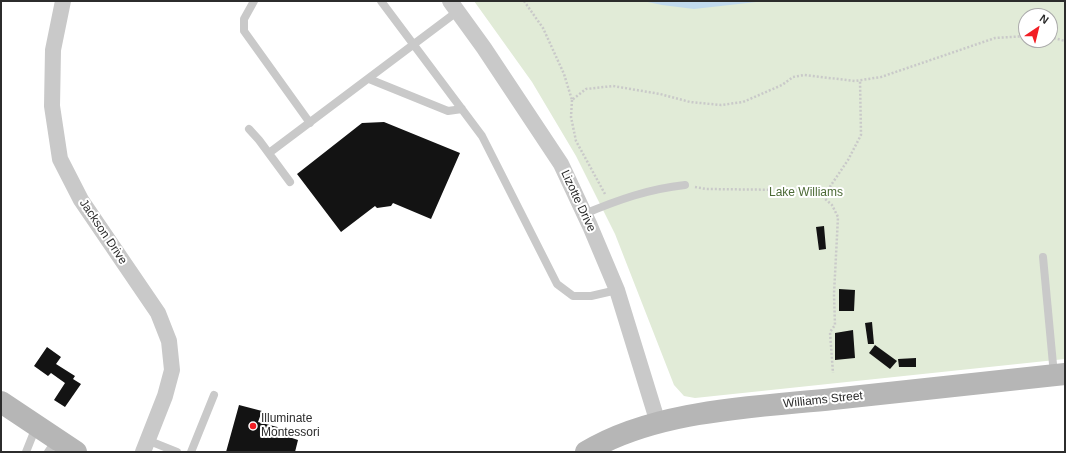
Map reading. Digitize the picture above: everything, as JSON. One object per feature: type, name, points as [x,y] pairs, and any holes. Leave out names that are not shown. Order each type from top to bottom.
[{"type":"main road","name":"Williams Street","points":[[586,452],[624,433],[658,423],[728,410],[1059,375]]},
{"type":"main road","points":[[1,402],[37,424],[53,445],[76,452]]},
{"type":"street","name":"Jackson Drive","points":[[63,1],[53,50],[52,106],[60,159],[81,200],[158,313],[169,341],[172,370],[165,396],[145,446]]},
{"type":"street","name":"Lizotte Drive","points":[[454,6],[522,104],[561,164],[617,290],[658,423]]},
{"type":"lane","points":[[254,1],[247,10],[244,19],[244,31],[310,123]]},
{"type":"lane","points":[[381,1],[482,136],[558,284],[574,296],[591,296],[617,290]]},
{"type":"lane","points":[[269,153],[415,45],[454,6]]},
{"type":"lane","points":[[369,79],[448,111],[462,109]]},
{"type":"lane","points":[[249,129],[290,182]]},
{"type":"lane","points":[[584,214],[624,197],[662,188],[685,185]]},
{"type":"lane","points":[[1043,257],[1059,375]]},
{"type":"lane","points":[[191,452],[214,395]]},
{"type":"lane","points":[[26,452],[37,424]]},
{"type":"lane","points":[[145,446],[177,452]]},
{"type":"path","points":[[524,1],[543,28],[564,74],[572,100],[571,117],[576,142],[602,186],[609,204]]},
{"type":"path","points":[[572,100],[586,90],[613,86],[660,94],[690,102],[721,105],[743,102],[764,94],[793,77],[804,75],[860,80],[881,77],[995,38],[1018,37]]},
{"type":"path","points":[[823,197],[848,160],[861,136],[860,80]]},
{"type":"path","points":[[685,185],[706,188],[793,190],[823,197],[832,204],[838,217],[834,294],[835,325],[830,332],[833,373]]},
{"type":"green space","name":"Lake Williams","points":[[474,1],[1065,1],[1065,359],[695,398],[684,396],[674,385],[615,234],[576,156],[532,82]]},
{"type":"water","points":[[643,1],[765,1],[694,9]]},
{"type":"building","points":[[384,122],[460,153],[431,219],[393,203],[391,206],[377,208],[375,206],[341,232],[297,174],[362,123]]},
{"type":"building","points":[[824,226],[826,249],[819,250],[816,227]]},
{"type":"building","points":[[839,289],[855,290],[854,311],[839,311]]},
{"type":"building","points":[[872,322],[874,344],[868,344],[865,323]]},
{"type":"building","points":[[853,330],[855,358],[835,360],[835,333]]},
{"type":"building","points":[[875,345],[897,361],[890,369],[869,353]]},
{"type":"building","points":[[47,347],[61,357],[56,364],[75,376],[73,379],[81,384],[65,407],[54,400],[65,383],[51,373],[48,376],[34,366]]},
{"type":"building","points":[[916,358],[916,367],[899,367],[898,359]]},
{"type":"building","name":"Illuminate Montessori","points":[[239,405],[262,411],[258,422],[285,429],[283,435],[298,440],[295,452],[226,452]]},
{"type":"place","name":"Illuminate Montessori","points":[[253,426]]}]
